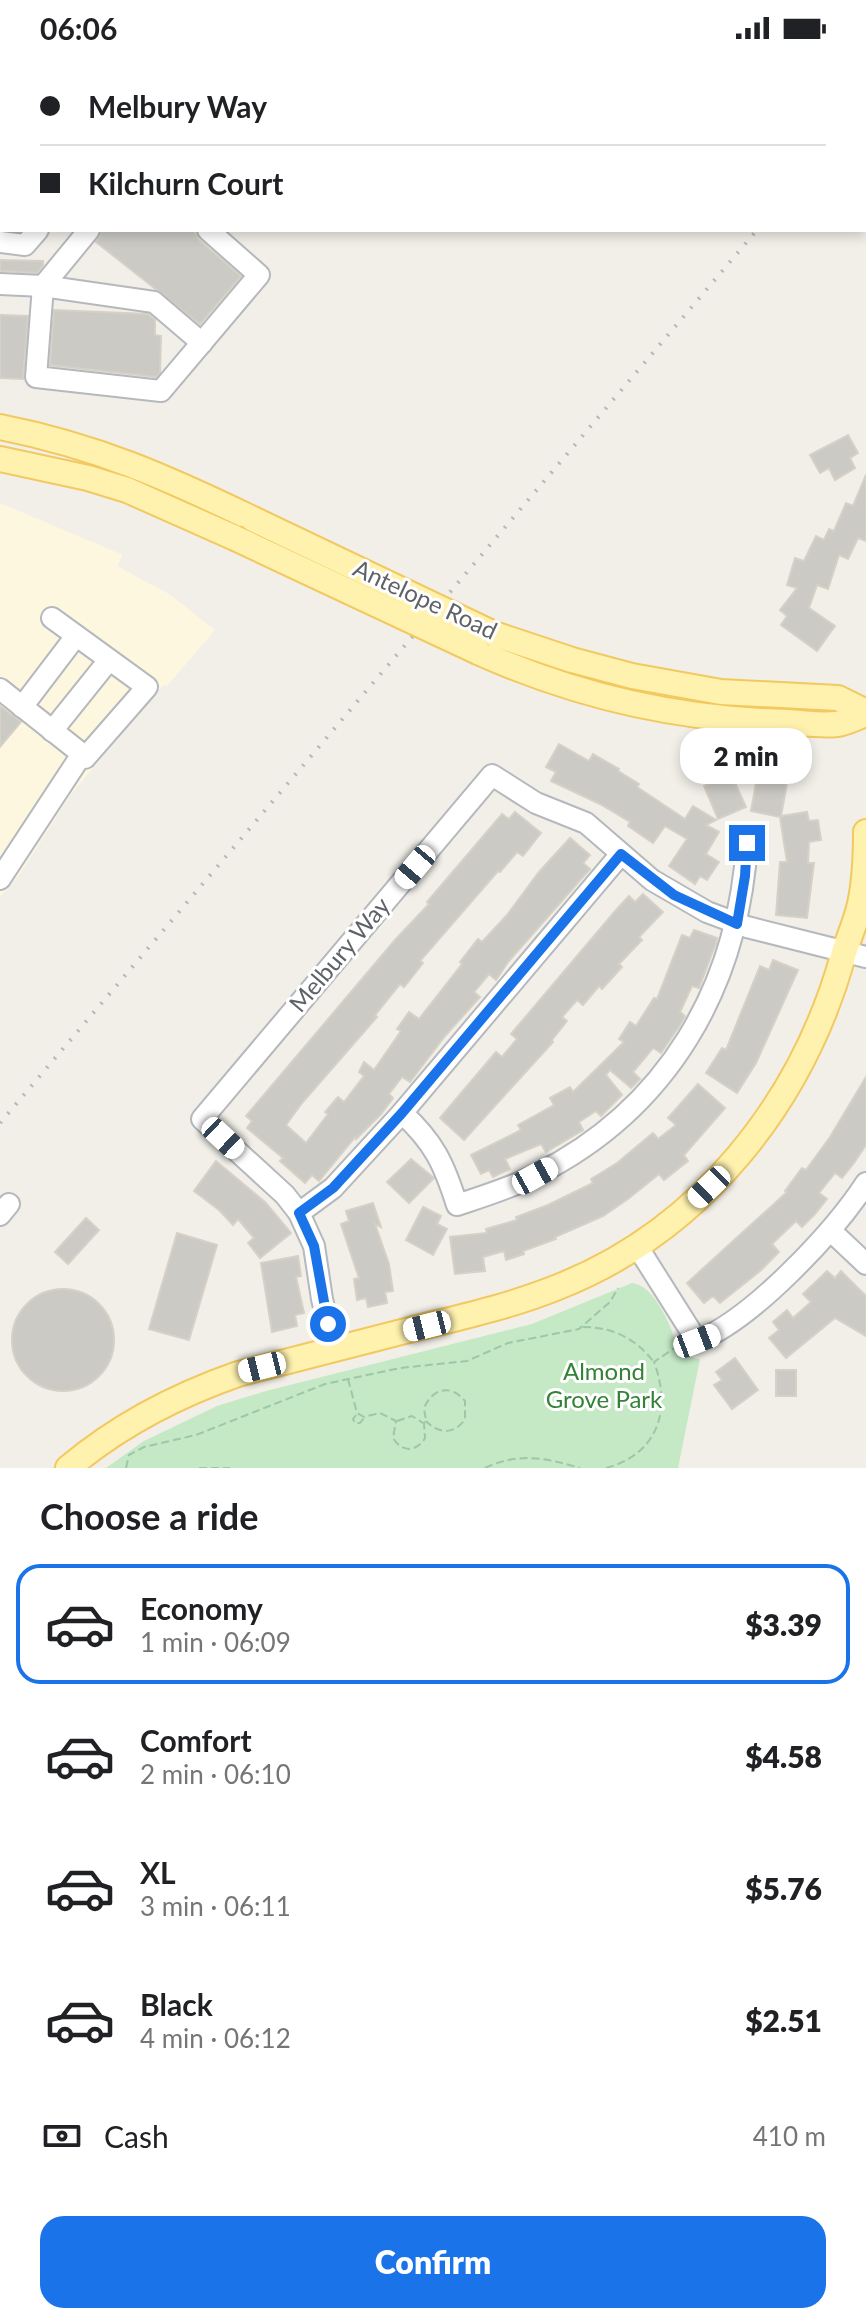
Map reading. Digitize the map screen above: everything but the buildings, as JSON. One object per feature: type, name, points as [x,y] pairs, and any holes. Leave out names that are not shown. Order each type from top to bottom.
[{"type":"main road","name":"Antelope Road","points":[[0,427],[109,455],[184,486],[253,519],[486,643],[531,673],[596,694],[717,719],[838,724],[866,713]]},
{"type":"main road","name":"Antelope Road","points":[[0,459],[88,478],[127,490],[486,643]]},
{"type":"main road","points":[[68,1468],[128,1424],[175,1398],[238,1374],[521,1301],[561,1286],[637,1246],[671,1221],[722,1175],[750,1144],[793,1080],[820,1027],[855,954],[866,832]]},
{"type":"street","points":[[0,242],[25,245],[36,232]]},
{"type":"street","points":[[87,232],[43,286],[36,377],[161,391],[259,275],[210,232]]},
{"type":"street","points":[[0,284],[43,286],[154,302],[202,343]]},
{"type":"street","points":[[0,689],[85,758],[147,687],[52,618]]},
{"type":"street","points":[[22,707],[76,636]]},
{"type":"street","points":[[52,731],[109,660]]},
{"type":"street","points":[[0,879],[82,754]]},
{"type":"street","name":"Melbury Way","points":[[334,1349],[314,1246],[299,1213],[285,1195],[202,1119],[492,775],[536,803],[586,823],[674,895],[737,924],[855,954]]},
{"type":"street","points":[[402,1113],[435,1149],[457,1205],[523,1181],[564,1160],[622,1117],[667,1069],[703,1014],[720,978],[737,924],[747,843]]},
{"type":"street","points":[[299,1213],[333,1188],[402,1113],[621,854]]},
{"type":"street","points":[[637,1246],[697,1341],[714,1335],[743,1312],[831,1231],[866,1183]]},
{"type":"street","points":[[831,1231],[866,1264]]},
{"type":"path","points":[[582,1327],[610,1302],[618,1288]]},
{"type":"path","points":[[126,1468],[129,1455],[144,1447],[196,1435],[312,1388],[400,1368],[467,1361],[508,1343],[582,1327],[620,1334],[641,1348],[654,1362],[663,1393],[658,1423],[651,1437],[637,1453],[606,1468]]},
{"type":"path","points":[[654,1362],[676,1347]]},
{"type":"path","points":[[347,1378],[357,1413],[364,1417]]},
{"type":"path","points":[[357,1413],[353,1419],[355,1423],[380,1413],[396,1421],[412,1416],[425,1422],[441,1431],[454,1430],[465,1419],[465,1401],[450,1390],[436,1392],[429,1397],[424,1408],[425,1422],[426,1434],[422,1443],[408,1449],[398,1446],[393,1438],[396,1421]]},
{"type":"path","points":[[485,1468],[510,1459],[538,1457],[580,1468]]},
{"type":"path","points":[[199,1468],[230,1468]]},
{"type":"shaded area","points":[[0,503],[123,555],[117,566],[169,594],[215,630],[167,686],[163,685],[71,794],[19,875],[0,897]]},
{"type":"green space","name":"Almond Grove Park","points":[[632,1283],[644,1288],[655,1299],[681,1351],[700,1359],[678,1468],[106,1468],[144,1441],[217,1406],[532,1324]]},
{"type":"railway","points":[[0,1123],[755,232]]},
{"type":"route","points":[[328,1324],[314,1246],[299,1213],[333,1188],[402,1113],[621,854],[674,895],[737,924],[747,843]]}]
